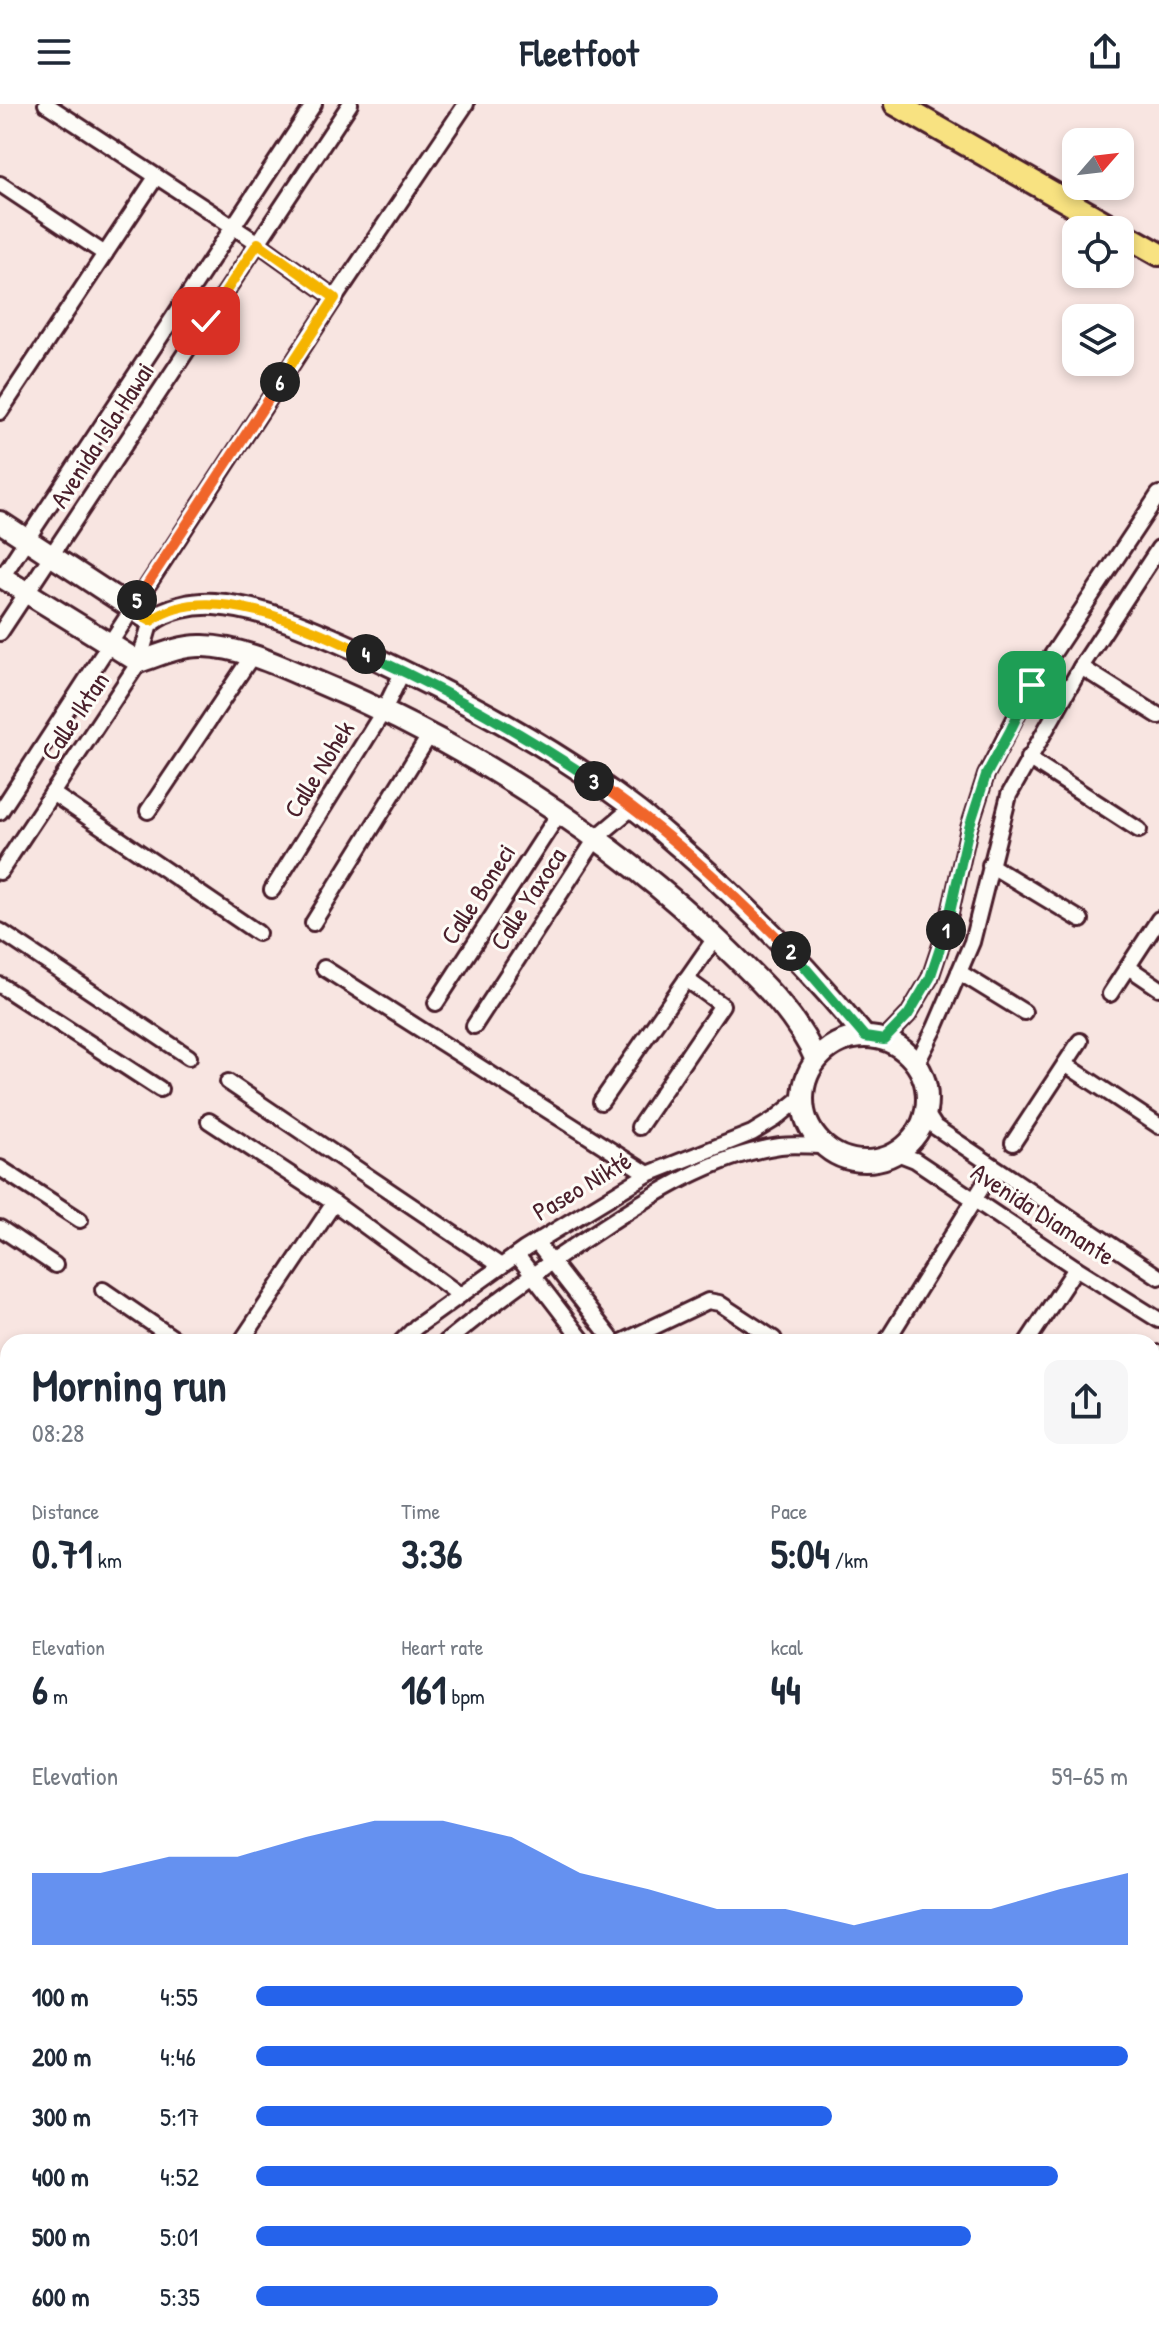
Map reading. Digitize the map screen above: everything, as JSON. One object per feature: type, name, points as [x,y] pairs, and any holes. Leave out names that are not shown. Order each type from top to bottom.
[{"type":"main road","points":[[896,104],[1093,216]]},
{"type":"main road","points":[[1134,240],[1159,254]]},
{"type":"street","points":[[46,104],[258,243],[335,298]]},
{"type":"street","name":"Avenida Isla Hawai","points":[[1,578],[314,104]]},
{"type":"street","name":"Avenida Isla Hawai","points":[[0,633],[350,104]]},
{"type":"street","points":[[0,812],[335,298],[466,104]]},
{"type":"street","points":[[0,412],[156,177]]},
{"type":"street","points":[[0,184],[105,254]]},
{"type":"street","points":[[0,522],[151,621],[180,607],[215,604],[268,614],[325,635],[451,694],[518,732],[633,807],[755,915],[875,1038],[902,1049],[916,1065],[924,1080],[927,1096],[926,1113],[920,1129],[910,1143],[897,1153],[879,1160],[859,1162],[840,1157],[823,1146],[811,1132],[804,1115],[802,1097],[805,1079],[816,1060],[830,1047],[847,1039],[875,1038],[908,1015],[930,978],[947,927],[969,828],[986,775],[1032,685],[1159,494]]},
{"type":"street","points":[[916,1065],[972,942],[1009,795],[1081,667],[1159,548]]},
{"type":"street","points":[[1,578],[139,662],[173,650],[202,645],[252,656],[346,693],[534,794],[597,837],[715,938],[787,1011],[808,1040],[816,1060]]},
{"type":"street","name":"Calle Iktan","points":[[0,872],[139,662],[151,621]]},
{"type":"street","points":[[148,811],[252,656]]},
{"type":"street","points":[[1081,667],[1159,716]]},
{"type":"street","name":"Calle Nohek","points":[[272,890],[383,712],[403,671]]},
{"type":"street","points":[[313,923],[429,736]]},
{"type":"street","points":[[1028,758],[1139,830]]},
{"type":"street","points":[[52,793],[258,933]]},
{"type":"street","name":"Calle Yaxoca","points":[[474,1026],[597,837],[633,807]]},
{"type":"street","name":"Calle Boneci","points":[[436,1003],[560,812]]},
{"type":"street","points":[[990,865],[1081,920]]},
{"type":"street","points":[[1110,994],[1159,919]]},
{"type":"street","points":[[0,931],[189,1057]]},
{"type":"street","points":[[601,1102],[715,938]]},
{"type":"street","points":[[1128,967],[1159,988]]},
{"type":"street","points":[[324,968],[648,1174]]},
{"type":"street","points":[[959,972],[1024,1012]]},
{"type":"street","points":[[639,1127],[722,1005],[686,979]]},
{"type":"street","points":[[0,985],[160,1089]]},
{"type":"street","points":[[1013,1143],[1080,1041]]},
{"type":"street","points":[[1065,1064],[1159,1126]]},
{"type":"street","points":[[228,1082],[501,1266]]},
{"type":"street","name":"Paseo Nikté","points":[[409,1334],[536,1242],[648,1174],[752,1133],[802,1097]]},
{"type":"street","name":"Avenida Diamante","points":[[926,1113],[935,1127],[1159,1277]]},
{"type":"street","points":[[209,1121],[334,1203],[460,1295]]},
{"type":"street","name":"Paseo Nikté","points":[[456,1334],[550,1261],[652,1195],[701,1171],[743,1156],[781,1146],[823,1146]]},
{"type":"street","name":"Avenida Diamante","points":[[897,1153],[915,1160],[1159,1320]]},
{"type":"street","points":[[0,1168],[80,1220]]},
{"type":"street","points":[[891,1334],[994,1168]]},
{"type":"street","points":[[246,1334],[334,1203]]},
{"type":"street","points":[[0,1228],[55,1265]]},
{"type":"street","points":[[536,1242],[608,1334]]},
{"type":"street","points":[[517,1255],[578,1334]]},
{"type":"street","points":[[1032,1334],[1076,1268]]},
{"type":"street","points":[[103,1290],[167,1334]]},
{"type":"street","points":[[639,1334],[708,1301],[719,1303],[754,1334]]},
{"type":"route","points":[[206,321],[258,243],[335,298],[131,610],[151,621],[180,607],[215,604],[268,614],[325,635],[390,665],[451,694],[518,732],[633,807],[695,860],[803,963],[865,1037],[884,1040],[908,1015],[930,978],[947,927],[969,828],[986,775],[1032,685]]}]
